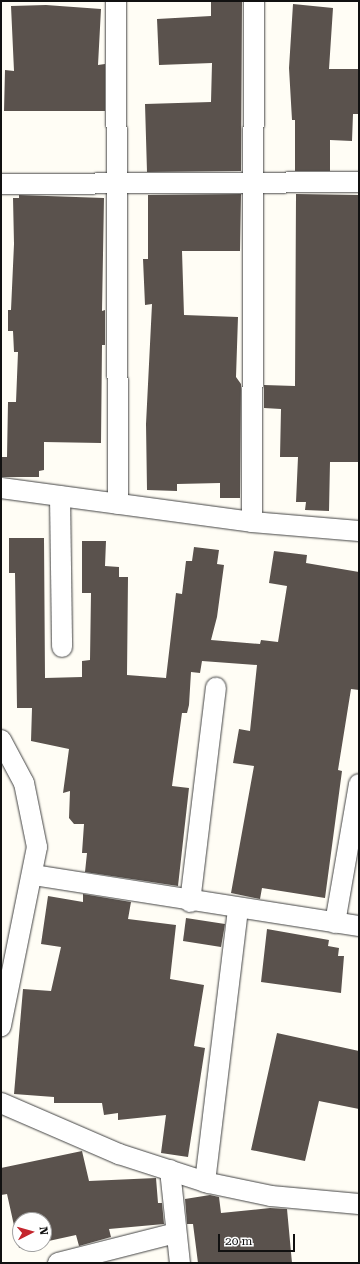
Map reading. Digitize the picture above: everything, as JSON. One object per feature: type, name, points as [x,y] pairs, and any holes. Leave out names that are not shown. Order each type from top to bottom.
[{"type":"street","points":[[116,1],[119,185],[118,504]]},
{"type":"street","points":[[252,522],[254,1]]},
{"type":"street","points":[[1,184],[119,185],[359,182]]},
{"type":"street","points":[[1,488],[252,522],[359,531]]},
{"type":"street","points":[[60,496],[62,647]]},
{"type":"street","points":[[190,902],[216,688]]},
{"type":"street","points":[[1,740],[19,771],[32,809],[37,846],[33,875],[1,1026]]},
{"type":"street","points":[[335,923],[359,784]]},
{"type":"street","points":[[33,875],[238,910],[359,926]]},
{"type":"street","points":[[205,1182],[238,910]]},
{"type":"street","points":[[1,1103],[119,1154],[205,1182],[271,1196],[359,1204]]},
{"type":"street","points":[[170,1170],[180,1263]]},
{"type":"street","points":[[58,1263],[176,1233]]},
{"type":"building","points":[[211,1],[242,1],[241,171],[147,172],[145,104],[211,102],[212,63],[159,65],[157,19],[211,16]]},
{"type":"building","points":[[293,4],[333,8],[329,69],[359,69],[359,114],[353,114],[352,141],[330,140],[330,171],[295,171],[295,120],[292,120],[289,68]]},
{"type":"building","points":[[46,5],[101,9],[98,65],[105,64],[105,111],[4,111],[5,70],[14,71],[11,6]]},
{"type":"building","points":[[241,194],[240,251],[182,251],[184,315],[238,317],[236,377],[241,384],[240,498],[220,498],[220,483],[177,484],[177,491],[147,490],[146,424],[152,304],[145,305],[143,259],[148,259],[148,195]]},
{"type":"building","points":[[296,194],[359,195],[359,462],[330,462],[329,511],[305,510],[306,502],[296,502],[298,457],[280,457],[281,409],[264,408],[264,385],[295,386]]},
{"type":"building","points":[[19,195],[104,198],[102,311],[105,310],[105,345],[102,345],[101,443],[44,442],[44,470],[39,471],[39,477],[1,477],[1,457],[7,457],[8,402],[16,402],[18,352],[14,352],[13,331],[8,331],[8,310],[11,310],[14,244],[13,198],[19,198]]},
{"type":"building","points":[[9,538],[44,538],[45,678],[82,677],[82,661],[90,660],[91,593],[82,593],[82,541],[106,541],[105,566],[119,567],[119,577],[128,577],[127,675],[166,678],[176,593],[182,594],[186,561],[192,561],[194,547],[219,550],[217,564],[224,565],[217,617],[211,640],[260,644],[261,640],[278,642],[287,586],[269,583],[274,551],[307,555],[306,563],[359,572],[359,690],[351,689],[338,770],[342,771],[325,898],[262,888],[260,899],[231,893],[254,766],[233,763],[239,729],[250,731],[257,665],[202,661],[200,673],[191,672],[189,705],[187,713],[182,713],[172,786],[189,788],[178,886],[85,872],[87,853],[82,853],[84,824],[74,824],[69,818],[70,791],[63,793],[69,749],[31,741],[32,708],[17,708],[15,573],[9,573]]},
{"type":"building","points":[[83,894],[131,902],[128,919],[176,925],[170,979],[204,985],[194,1046],[205,1048],[188,1157],[161,1153],[166,1115],[118,1120],[118,1113],[104,1115],[102,1103],[54,1103],[54,1097],[14,1094],[23,989],[51,991],[61,947],[41,944],[48,896],[83,902]]},
{"type":"building","points":[[186,918],[225,924],[221,947],[183,941]]},
{"type":"building","points":[[267,929],[329,940],[328,946],[339,948],[338,956],[344,956],[341,993],[261,982]]},
{"type":"building","points":[[277,1033],[359,1051],[359,1109],[319,1101],[305,1161],[251,1150]]},
{"type":"building","points":[[82,1151],[89,1181],[156,1178],[158,1203],[162,1203],[164,1224],[109,1229],[111,1237],[79,1246],[76,1235],[52,1240],[52,1212],[12,1212],[12,1216],[7,1194],[1,1195],[1,1168]]},
{"type":"building","points":[[210,1195],[219,1197],[221,1213],[270,1208],[287,1209],[292,1263],[198,1263],[193,1224],[187,1224],[185,1199]]}]
